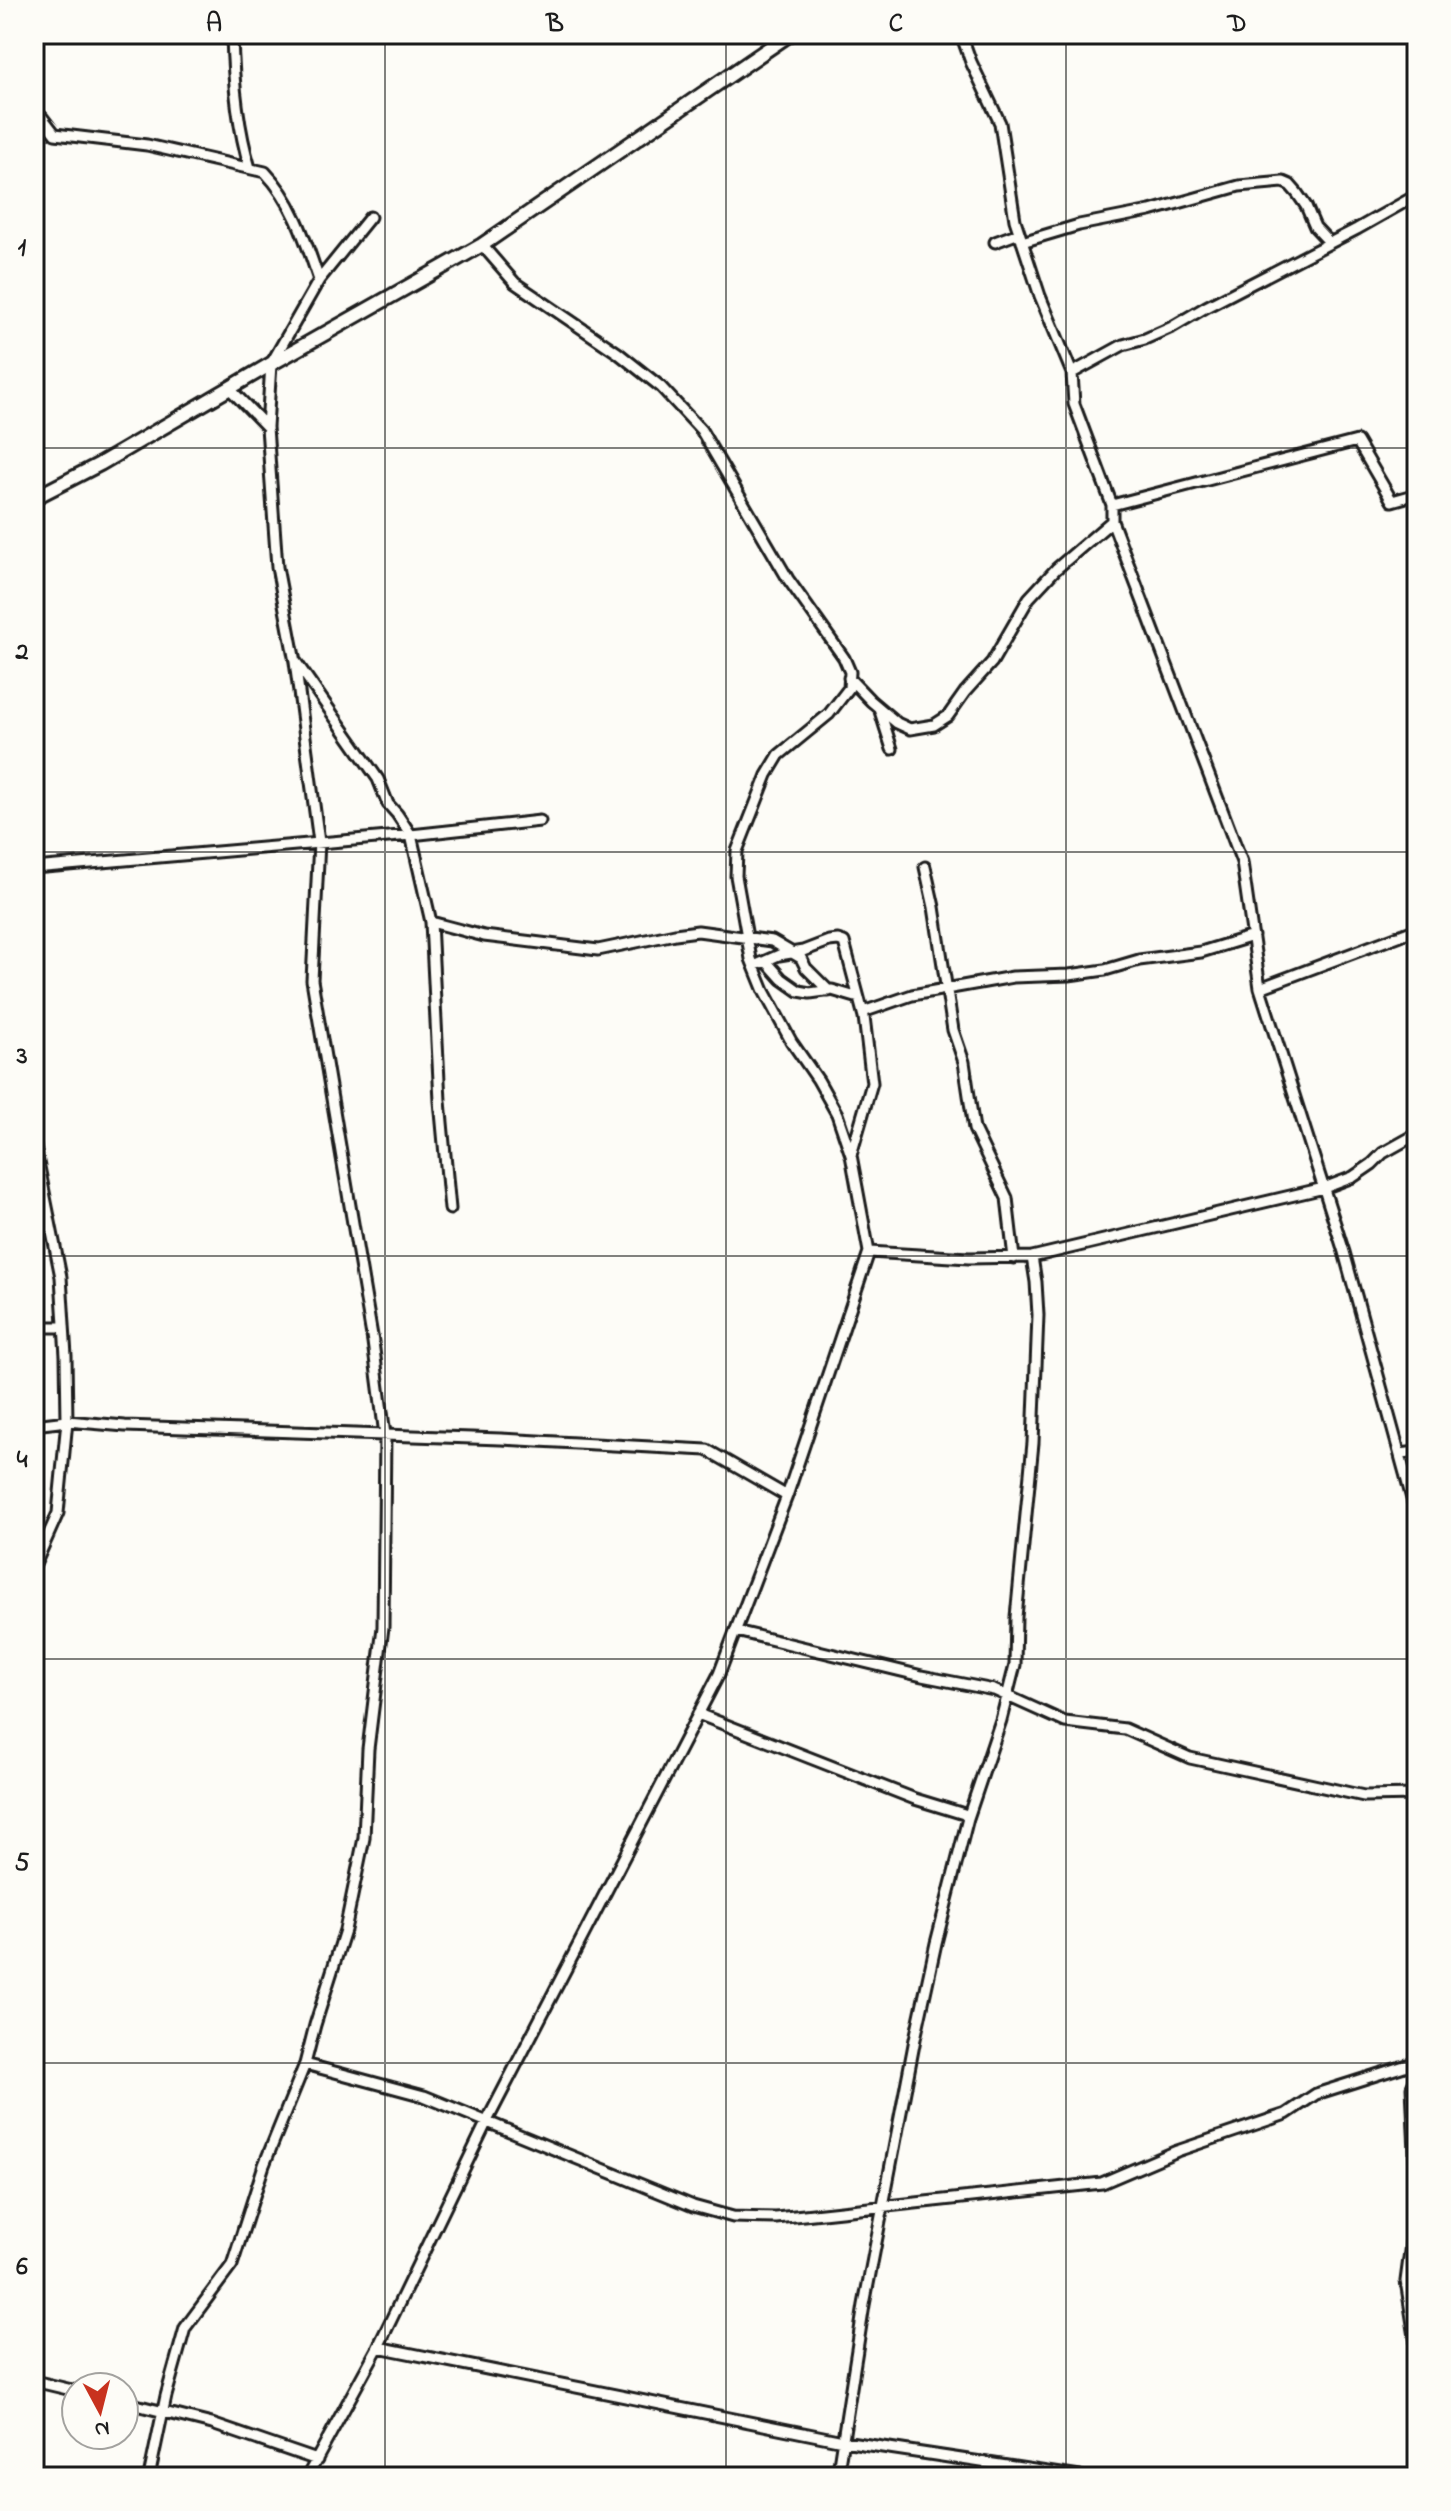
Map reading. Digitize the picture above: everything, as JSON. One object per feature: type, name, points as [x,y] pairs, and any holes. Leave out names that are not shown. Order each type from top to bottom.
[{"type":"main road","points":[[34,498],[100,464],[482,245],[790,34]]},
{"type":"street","points":[[232,34],[238,111],[250,168]]},
{"type":"street","points":[[961,34],[1000,123],[1020,238],[1072,373],[1074,404],[1112,505],[1112,521],[1242,862],[1260,988],[1324,1188],[1417,1517]]},
{"type":"street","points":[[34,116],[42,117],[55,134],[147,145],[265,172],[278,185],[295,217],[319,280]]},
{"type":"street","points":[[995,242],[1150,211],[1239,186],[1283,182],[1297,193],[1315,227],[1330,243]]},
{"type":"street","points":[[1072,373],[1123,345],[1172,327],[1417,195]]},
{"type":"street","points":[[149,2477],[185,2328],[232,2265],[264,2165],[305,2064],[345,1930],[364,1838],[368,1749],[383,1627],[385,1435],[373,1342],[312,980],[319,842],[295,662],[277,567],[267,427],[271,364],[319,280],[370,217]]},
{"type":"street","points":[[307,2477],[378,2347],[487,2121],[719,1674],[787,1496],[869,1252],[851,1155],[837,1114],[764,991],[747,939],[736,876],[737,851],[767,775],[779,755],[829,714],[849,688],[850,672],[844,658],[788,579],[701,430],[661,387],[618,353],[515,283],[482,245]]},
{"type":"street","points":[[230,389],[267,427]]},
{"type":"street","points":[[1112,505],[1357,441],[1392,501],[1417,494]]},
{"type":"street","points":[[849,678],[897,723],[910,729],[934,725],[948,716],[992,662],[1029,598],[1056,569],[1112,521]]},
{"type":"street","points":[[295,662],[378,779],[388,804],[411,835],[431,922],[439,1086],[450,1209]]},
{"type":"street","points":[[879,708],[892,749]]},
{"type":"street","points":[[34,868],[540,821]]},
{"type":"street","points":[[925,867],[953,1030],[964,1062],[974,1129],[1007,1198],[1014,1258]]},
{"type":"street","points":[[431,922],[484,936],[598,950],[698,931],[772,941],[801,958],[806,968],[829,991]]},
{"type":"street","points":[[1260,988],[1417,929]]},
{"type":"street","points":[[863,1012],[912,995],[947,988],[1013,977],[1105,970],[1139,960],[1201,952],[1253,936]]},
{"type":"street","points":[[754,966],[779,955],[793,954],[829,941],[844,942],[863,1012],[872,1083],[851,1155]]},
{"type":"street","points":[[766,961],[782,979],[799,991],[829,991],[859,998]]},
{"type":"street","points":[[869,1252],[969,1258],[1032,1257],[1324,1188],[1353,1177],[1383,1153],[1417,1134]]},
{"type":"street","points":[[34,1142],[61,1277],[67,1421],[58,1513],[34,1567]]},
{"type":"street","points":[[837,2477],[864,2305],[936,1943],[968,1818],[1015,1665],[1016,1617],[1033,1443],[1038,1315],[1032,1257]]},
{"type":"street","points":[[34,1327],[64,1327]]},
{"type":"street","points":[[34,1425],[67,1421],[707,1450],[787,1496]]},
{"type":"street","points":[[1400,1454],[1417,1452]]},
{"type":"street","points":[[736,1631],[922,1676],[994,1690],[1065,1722],[1125,1729],[1190,1758],[1364,1796],[1417,1795]]},
{"type":"street","points":[[698,1714],[968,1818]]},
{"type":"street","points":[[305,2064],[424,2096],[693,2206],[733,2217],[776,2218],[1102,2183],[1177,2151],[1286,2114],[1316,2094],[1417,2062]]},
{"type":"street","points":[[1417,2076],[1412,2087],[1417,2198],[1406,2281],[1417,2349]]},
{"type":"street","points":[[378,2347],[843,2441],[1080,2477]]},
{"type":"street","points":[[34,2381],[60,2387]]},
{"type":"street","points":[[140,2405],[212,2424],[317,2460]]}]
